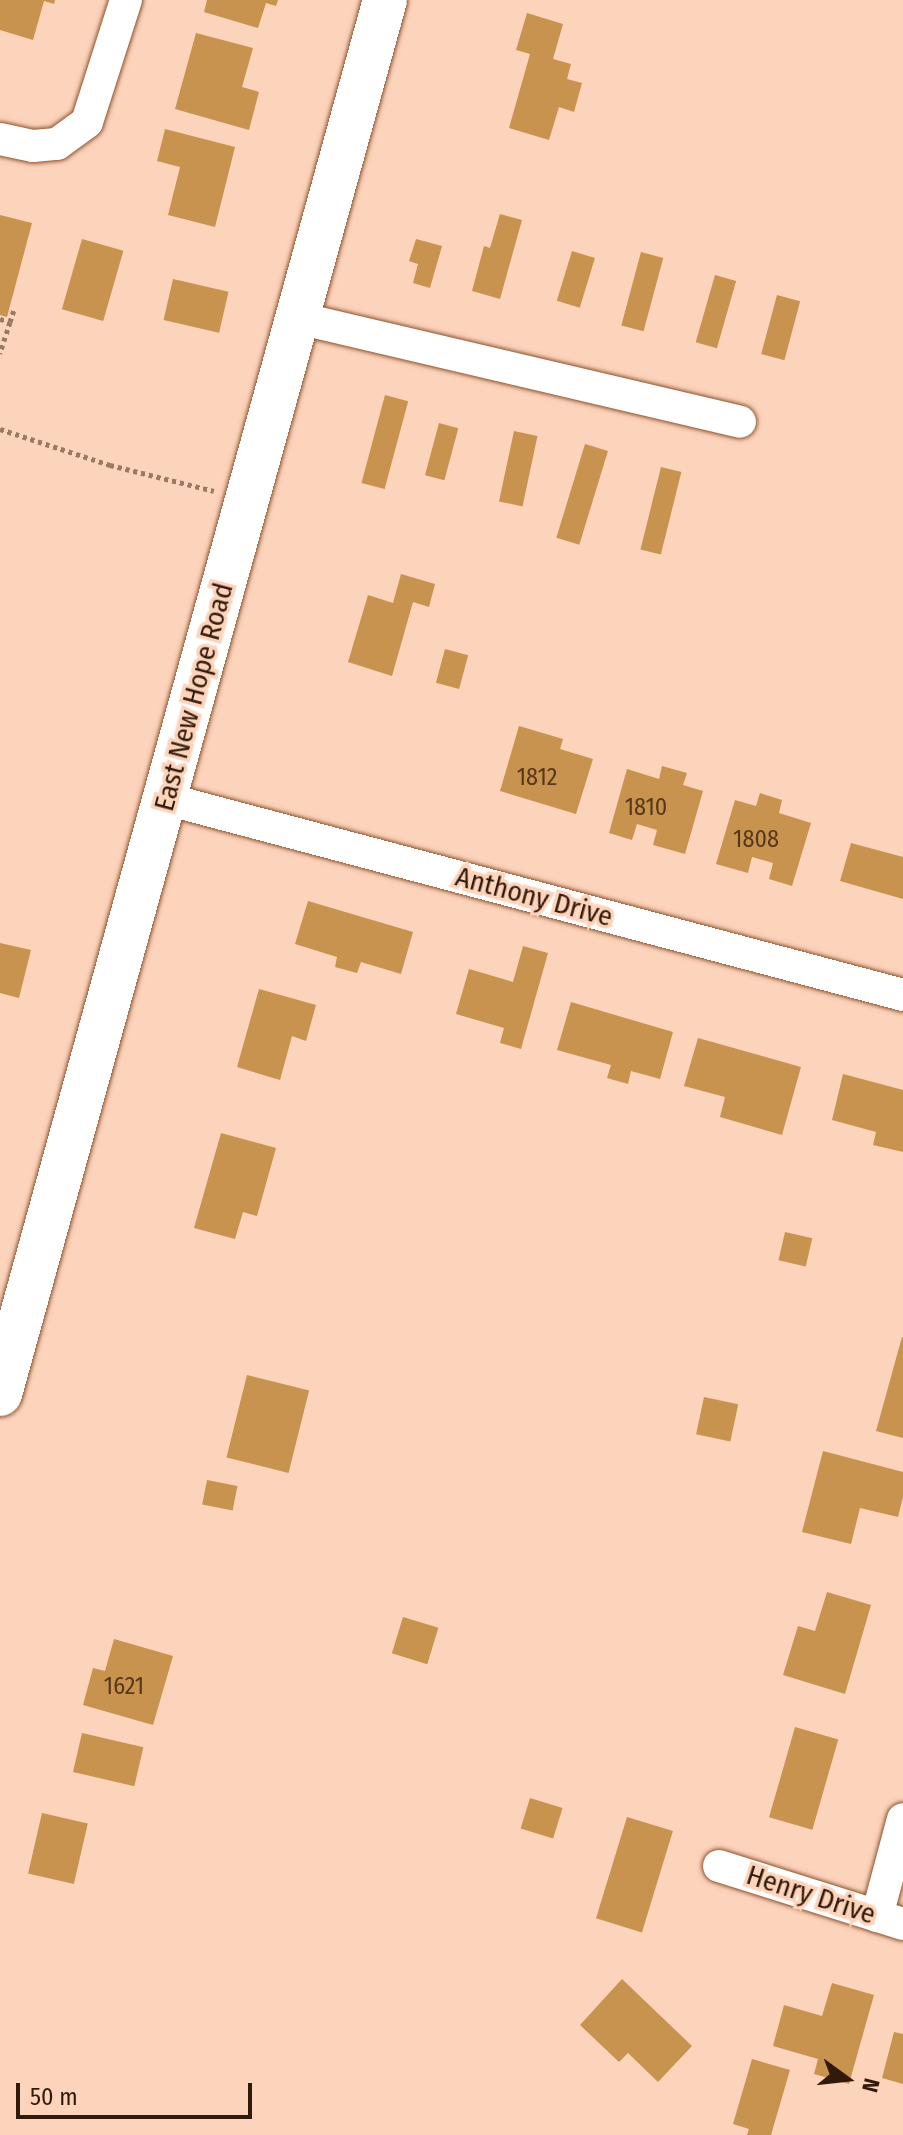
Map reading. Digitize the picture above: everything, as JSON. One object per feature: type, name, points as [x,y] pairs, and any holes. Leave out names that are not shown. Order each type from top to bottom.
[{"type":"street","points":[[0,139],[33,146],[57,144],[87,122],[126,0]]},
{"type":"street","name":"East New Hope Road","points":[[0,1394],[385,0]]},
{"type":"street","points":[[298,318],[740,422]]},
{"type":"street","name":"Anthony Drive","points":[[166,799],[903,995]]},
{"type":"street","points":[[890,1920],[903,1819]]},
{"type":"street","name":"Henry Drive","points":[[719,1866],[890,1920]]},
{"type":"path","points":[[0,353],[14,310]]},
{"type":"path","points":[[0,319],[10,322]]},
{"type":"path","points":[[0,429],[110,465],[222,493]]},
{"type":"building","points":[[0,0],[55,0],[54,4],[44,1],[33,40],[0,30]]},
{"type":"building","points":[[207,0],[278,0],[276,6],[266,3],[258,28],[204,12]]},
{"type":"building","points":[[527,13],[563,24],[553,59],[571,64],[567,79],[582,83],[574,112],[559,107],[549,140],[509,128],[530,54],[516,50]]},
{"type":"building","points":[[196,33],[253,48],[242,87],[259,92],[249,130],[175,109]]},
{"type":"building","points":[[165,129],[235,147],[215,227],[168,215],[180,167],[157,161]]},
{"type":"building","points":[[500,214],[522,220],[500,299],[472,291],[484,246],[490,248]]},
{"type":"building","points":[[0,215],[32,223],[7,317],[0,315]]},
{"type":"building","points":[[82,239],[123,251],[103,321],[62,309]]},
{"type":"building","points":[[416,239],[442,246],[430,288],[413,283],[418,264],[409,261]]},
{"type":"building","points":[[572,251],[595,258],[580,308],[557,301]]},
{"type":"building","points":[[641,252],[663,258],[644,331],[621,325]]},
{"type":"building","points":[[715,275],[736,281],[717,348],[696,342]]},
{"type":"building","points":[[173,279],[229,292],[219,333],[164,320]]},
{"type":"building","points":[[777,295],[800,301],[784,360],[761,354]]},
{"type":"building","points":[[385,395],[408,401],[385,489],[361,483]]},
{"type":"building","points":[[439,423],[458,428],[444,480],[425,475]]},
{"type":"building","points":[[514,431],[537,436],[523,506],[499,501]]},
{"type":"building","points":[[585,444],[608,451],[579,545],[556,538]]},
{"type":"building","points":[[661,467],[681,472],[661,555],[640,549]]},
{"type":"building","points":[[401,574],[435,584],[429,607],[413,602],[392,676],[348,662],[368,595],[393,603]]},
{"type":"building","points":[[445,649],[468,655],[459,689],[436,683]]},
{"type":"building","points":[[519,726],[563,739],[560,749],[593,759],[576,814],[500,791]]},
{"type":"building","points":[[662,766],[687,773],[683,785],[703,791],[685,854],[653,845],[657,830],[637,824],[632,840],[609,833],[627,769],[659,779]]},
{"type":"building","points":[[760,793],[782,800],[779,813],[811,823],[792,886],[769,879],[773,863],[752,857],[748,873],[716,864],[735,800],[756,806]]},
{"type":"building","points":[[851,843],[903,857],[903,899],[840,881]]},
{"type":"building","points":[[308,901],[413,932],[401,974],[361,962],[357,973],[335,967],[337,957],[295,944]]},
{"type":"building","points":[[0,943],[31,950],[19,998],[0,993]]},
{"type":"building","points":[[523,946],[548,953],[521,1049],[500,1043],[504,1028],[456,1014],[469,969],[513,982]]},
{"type":"building","points":[[259,989],[316,1005],[306,1041],[292,1036],[280,1080],[237,1067]]},
{"type":"building","points":[[571,1002],[673,1032],[660,1079],[631,1071],[628,1084],[607,1078],[611,1065],[557,1050]]},
{"type":"building","points":[[698,1038],[801,1067],[782,1135],[720,1117],[725,1097],[684,1086]]},
{"type":"building","points":[[843,1074],[903,1090],[903,1152],[873,1145],[876,1132],[832,1120]]},
{"type":"building","points":[[221,1133],[276,1148],[257,1216],[243,1212],[235,1239],[194,1228]]},
{"type":"building","points":[[785,1232],[812,1238],[806,1267],[778,1260]]},
{"type":"building","points":[[903,1337],[903,1438],[876,1431]]},
{"type":"building","points":[[247,1375],[309,1390],[289,1473],[226,1457]]},
{"type":"building","points":[[704,1397],[738,1404],[730,1441],[696,1434]]},
{"type":"building","points":[[823,1451],[903,1472],[903,1497],[898,1517],[860,1508],[851,1544],[802,1532]]},
{"type":"building","points":[[207,1480],[237,1486],[233,1510],[202,1505]]},
{"type":"building","points":[[827,1592],[871,1605],[845,1694],[783,1675],[798,1626],[815,1631]]},
{"type":"building","points":[[403,1617],[438,1628],[427,1664],[392,1653]]},
{"type":"building","points":[[114,1639],[173,1656],[153,1725],[83,1705],[93,1668],[105,1671]]},
{"type":"building","points":[[795,1727],[838,1739],[812,1830],[769,1817]]},
{"type":"building","points":[[82,1733],[143,1747],[134,1786],[73,1772]]},
{"type":"building","points":[[530,1798],[563,1808],[553,1839],[521,1829]]},
{"type":"building","points":[[42,1813],[88,1824],[74,1884],[28,1873]]},
{"type":"building","points":[[627,1817],[673,1831],[642,1932],[596,1918]]},
{"type":"building","points":[[622,1979],[692,2046],[658,2082],[628,2053],[619,2062],[580,2025]]},
{"type":"building","points":[[832,1983],[874,1995],[849,2084],[814,2074],[818,2059],[773,2046],[784,2005],[822,2016]]},
{"type":"building","points":[[894,2032],[903,2034],[903,2084],[882,2078]]},
{"type":"building","points":[[752,2059],[790,2070],[771,2135],[747,2135],[749,2129],[733,2124]]}]
